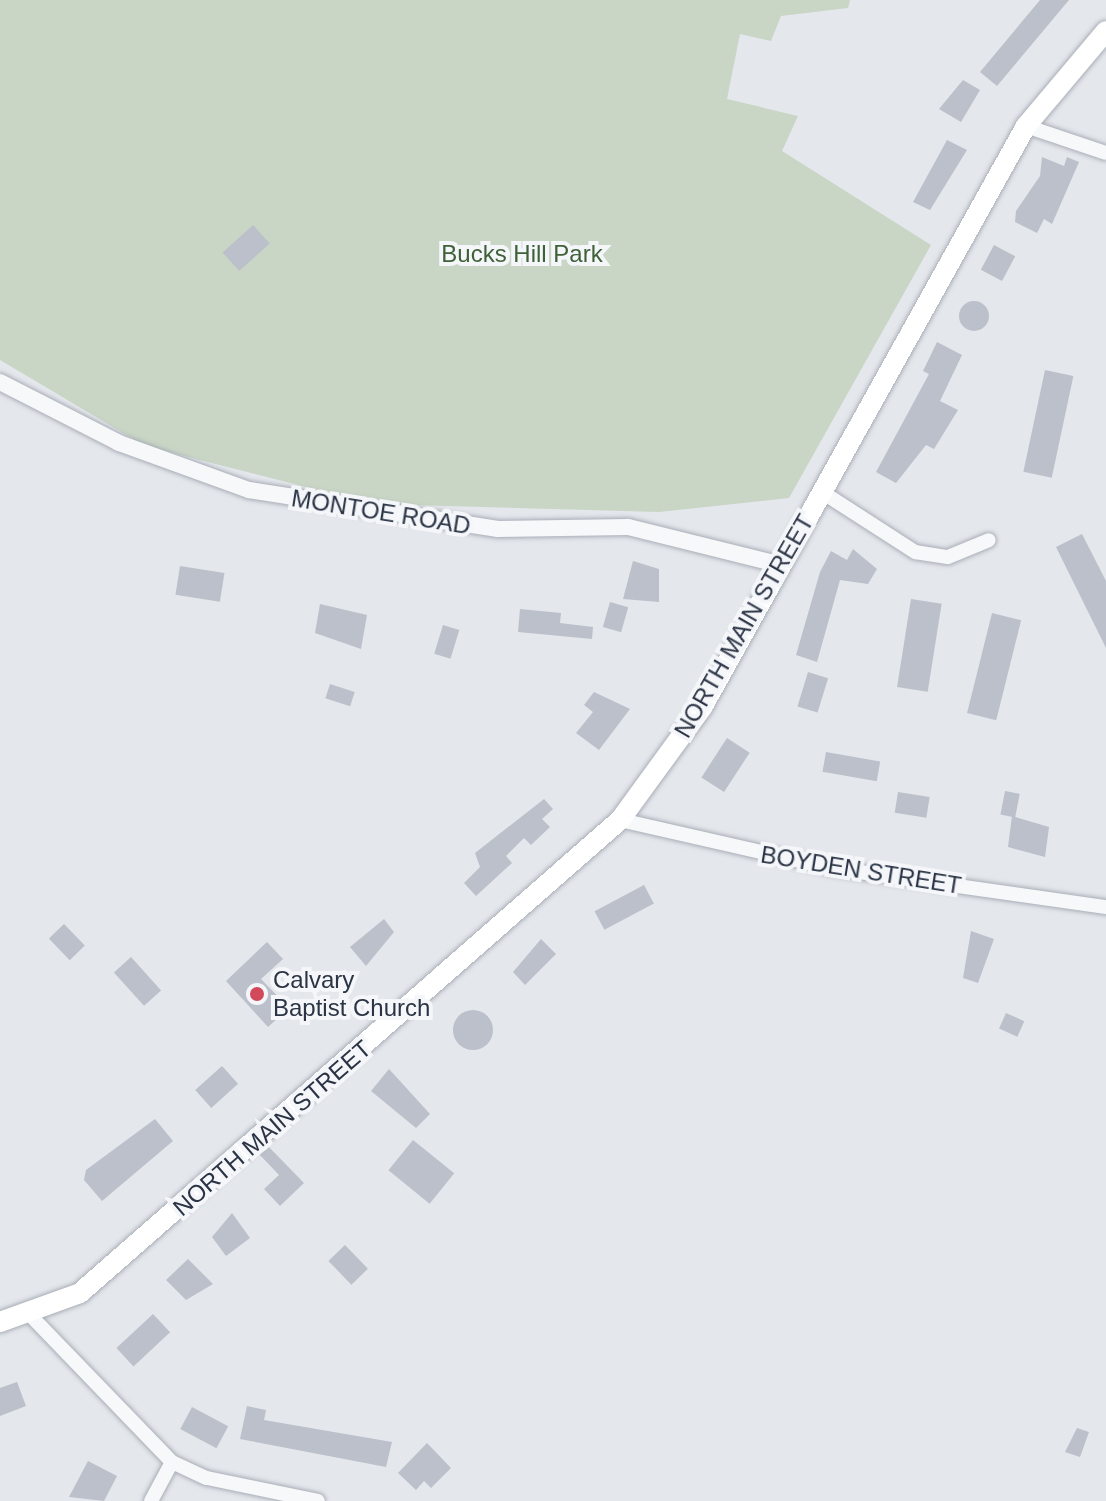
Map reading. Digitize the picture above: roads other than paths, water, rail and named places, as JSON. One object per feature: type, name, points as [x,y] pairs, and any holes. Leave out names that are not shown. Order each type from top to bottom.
[{"type":"main road","name":"NORTH MAIN STREET","points":[[0,1322],[31,1316],[80,1293],[620,820],[703,706],[1026,126],[1106,31]]},
{"type":"street","points":[[1026,126],[1106,153]]},
{"type":"street","name":"MONTOE ROAD","points":[[0,382],[119,443],[249,490],[498,529],[628,527],[781,565]]},
{"type":"street","points":[[822,492],[915,552],[948,557],[989,540]]},
{"type":"street","name":"BOYDEN STREET","points":[[620,820],[831,868],[1106,907]]},
{"type":"street","points":[[31,1316],[172,1462],[207,1478],[318,1501]]},
{"type":"street","points":[[151,1501],[172,1462]]},
{"type":"place","name":"Calvary Baptist Church","points":[[257,994]]},
{"type":"park label","name":"Bucks Hill Park","points":[[522,254]]}]
